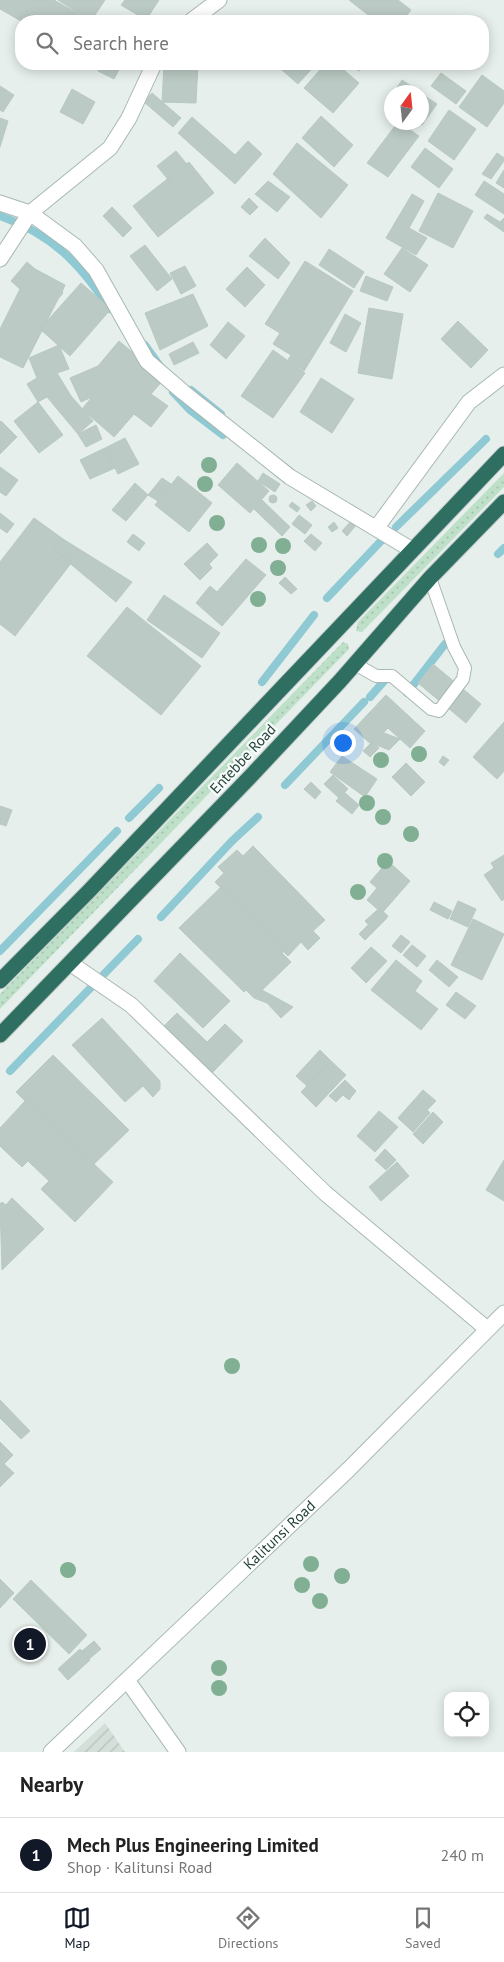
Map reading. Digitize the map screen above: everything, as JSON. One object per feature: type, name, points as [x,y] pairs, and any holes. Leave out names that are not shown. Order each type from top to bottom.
[{"type":"highway","name":"Entebbe Road","points":[[0,980],[89,891],[504,454]]},
{"type":"highway","name":"Entebbe Road","points":[[0,1035],[250,778],[355,664],[430,578],[504,502]]},
{"type":"street","points":[[199,15],[219,0]]},
{"type":"street","points":[[0,259],[30,213],[110,148],[129,118],[151,70]]},
{"type":"street","points":[[0,203],[30,213],[75,246],[96,270],[148,361],[183,392],[290,477],[377,527],[412,550]]},
{"type":"street","points":[[377,527],[469,402],[504,375]]},
{"type":"street","points":[[70,963],[131,1005],[325,1193],[487,1329]]},
{"type":"street","name":"Kalitunsi Road","points":[[51,1752],[348,1470],[504,1314]]},
{"type":"street","points":[[127,1680],[178,1752]]},
{"type":"lane","points":[[355,664],[376,676],[392,676],[431,710],[440,711],[463,679],[465,668],[454,646],[430,578]]},
{"type":"shaded area","points":[[105,1723],[125,1752],[74,1752]]},
{"type":"green space","points":[[504,473],[504,487],[362,632],[356,631],[358,622]]},
{"type":"green space","points":[[343,642],[348,644],[349,649],[0,1009],[0,994]]},
{"type":"building","points":[[0,0],[54,0],[80,15],[15,15],[15,18],[0,9]]},
{"type":"building","points":[[58,0],[105,0],[95,15],[82,15]]},
{"type":"building","points":[[125,0],[159,0],[149,15],[138,15],[121,5]]},
{"type":"building","points":[[349,0],[398,0],[411,10],[407,15],[368,15]]},
{"type":"building","points":[[99,70],[119,70],[114,79]]},
{"type":"building","points":[[164,70],[198,70],[196,103],[162,102]]},
{"type":"building","points":[[282,70],[311,70],[298,84]]},
{"type":"building","points":[[320,70],[344,70],[359,83],[333,113],[304,88]]},
{"type":"building","points":[[441,73],[466,91],[456,104],[431,86]]},
{"type":"building","points":[[482,75],[504,91],[504,103],[487,127],[459,107]]},
{"type":"building","points":[[402,80],[410,85],[399,85]]},
{"type":"building","points":[[0,86],[14,95],[3,112],[0,110]]},
{"type":"building","points":[[72,89],[95,102],[83,124],[60,112]]},
{"type":"building","points":[[152,93],[181,118],[173,127],[144,102]]},
{"type":"building","points":[[429,99],[437,104],[429,115]]},
{"type":"building","points":[[449,110],[476,129],[454,160],[428,141]]},
{"type":"building","points":[[321,116],[353,145],[334,167],[302,138]]},
{"type":"building","points":[[192,117],[235,155],[248,141],[262,154],[235,184],[178,133]]},
{"type":"building","points":[[0,118],[8,121],[0,147]]},
{"type":"building","points":[[392,130],[410,130],[419,136],[388,177],[367,163]]},
{"type":"building","points":[[297,143],[348,185],[321,218],[273,174]]},
{"type":"building","points":[[425,148],[453,169],[439,188],[411,167]]},
{"type":"building","points":[[176,151],[194,173],[175,188],[157,166]]},
{"type":"building","points":[[497,153],[504,158],[504,161],[491,179],[482,174]]},
{"type":"building","points":[[189,162],[214,193],[158,237],[133,206]]},
{"type":"building","points":[[504,170],[504,188],[496,183]]},
{"type":"building","points":[[268,181],[290,197],[277,212],[255,194]]},
{"type":"building","points":[[484,181],[504,194],[504,214],[475,195]]},
{"type":"building","points":[[438,193],[473,211],[453,248],[419,231]]},
{"type":"building","points":[[412,194],[424,201],[409,228],[427,238],[416,255],[386,238]]},
{"type":"building","points":[[249,198],[258,207],[250,215],[241,207]]},
{"type":"building","points":[[112,207],[132,228],[123,237],[103,216]]},
{"type":"building","points":[[487,214],[500,222],[504,218],[504,232],[484,218]]},
{"type":"building","points":[[265,238],[290,263],[278,279],[249,256]]},
{"type":"building","points":[[145,245],[172,279],[157,291],[130,256]]},
{"type":"building","points":[[402,248],[428,265],[410,292],[384,274]]},
{"type":"building","points":[[329,249],[364,272],[354,288],[319,265]]},
{"type":"building","points":[[305,261],[353,291],[304,371],[288,360],[291,355],[273,344],[280,333],[265,324]]},
{"type":"building","points":[[27,262],[35,269],[65,285],[63,293],[58,299],[23,368],[0,357],[0,329],[20,289],[11,281]]},
{"type":"building","points":[[185,266],[196,286],[181,294],[170,273]]},
{"type":"building","points":[[247,267],[265,285],[245,307],[226,289]]},
{"type":"building","points":[[366,276],[393,287],[387,301],[360,291]]},
{"type":"building","points":[[81,283],[111,309],[70,356],[40,329]]},
{"type":"building","points":[[193,294],[208,326],[160,350],[145,313]]},
{"type":"building","points":[[369,308],[403,314],[392,379],[358,373]]},
{"type":"building","points":[[345,314],[361,323],[346,352],[330,343]]},
{"type":"building","points":[[458,321],[488,350],[471,368],[441,339]]},
{"type":"building","points":[[228,322],[245,336],[226,359],[210,345]]},
{"type":"building","points":[[119,341],[164,379],[151,394],[168,406],[151,427],[134,414],[114,437],[82,409],[92,397],[81,402],[70,378],[98,366]]},
{"type":"building","points":[[193,342],[199,353],[174,365],[169,354]]},
{"type":"building","points":[[59,345],[69,369],[57,373],[71,396],[93,421],[78,434],[47,397],[38,402],[27,384],[37,378],[29,358]]},
{"type":"building","points":[[273,350],[305,373],[273,418],[241,396]]},
{"type":"building","points":[[321,378],[354,399],[332,433],[300,412]]},
{"type":"building","points":[[38,402],[63,435],[39,453],[14,421]]},
{"type":"building","points":[[0,422],[17,437],[0,454]]},
{"type":"building","points":[[96,425],[102,439],[86,447],[78,434]]},
{"type":"building","points":[[125,438],[139,464],[118,474],[105,448]]},
{"type":"building","points":[[105,448],[115,468],[90,479],[80,460]]},
{"type":"building","points":[[237,463],[269,491],[250,513],[218,485]]},
{"type":"building","points":[[0,467],[18,480],[6,496],[0,492]]},
{"type":"building","points":[[263,473],[280,484],[275,492],[258,481]]},
{"type":"building","points":[[178,476],[212,503],[189,532],[155,505]]},
{"type":"building","points":[[162,478],[171,484],[158,501],[148,495]]},
{"type":"building","points":[[135,483],[148,495],[126,521],[112,510]]},
{"type":"building","points":[[273,495],[277,499],[273,503],[269,499]]},
{"type":"building","points":[[262,500],[290,527],[282,536],[254,509]]},
{"type":"building","points":[[312,501],[316,506],[311,511],[306,505]]},
{"type":"building","points":[[292,502],[300,508],[297,512],[289,506]]},
{"type":"building","points":[[0,513],[14,524],[7,533],[0,528]]},
{"type":"building","points":[[299,515],[312,525],[305,534],[292,524]]},
{"type":"building","points":[[34,518],[63,539],[54,550],[72,562],[15,636],[0,624],[0,562]]},
{"type":"building","points":[[352,520],[357,524],[347,536],[342,531]]},
{"type":"building","points":[[334,522],[338,528],[332,532],[328,527]]},
{"type":"building","points":[[133,534],[145,543],[139,551],[127,542]]},
{"type":"building","points":[[311,534],[322,543],[315,551],[304,541]]},
{"type":"building","points":[[63,539],[132,582],[116,602],[54,550]]},
{"type":"building","points":[[207,543],[218,555],[209,564],[212,568],[200,580],[184,564]]},
{"type":"building","points":[[246,559],[266,575],[222,626],[196,603],[210,586],[217,592]]},
{"type":"building","points":[[285,577],[297,589],[291,594],[279,583]]},
{"type":"building","points":[[164,595],[220,633],[202,658],[147,620]]},
{"type":"building","points":[[127,607],[201,666],[161,715],[87,656]]},
{"type":"building","points":[[433,664],[481,704],[466,723],[418,683]]},
{"type":"building","points":[[386,695],[425,731],[410,748],[388,728],[372,745],[354,729]]},
{"type":"building","points":[[504,722],[504,771],[497,779],[473,757]]},
{"type":"building","points":[[384,733],[400,739],[389,750],[374,744]]},
{"type":"building","points":[[372,742],[379,748],[370,757],[363,751]]},
{"type":"building","points":[[342,756],[377,779],[365,797],[330,772]]},
{"type":"building","points":[[443,756],[449,760],[444,766],[439,762]]},
{"type":"building","points":[[406,763],[425,782],[411,796],[392,777]]},
{"type":"building","points":[[333,775],[348,789],[339,798],[324,784]]},
{"type":"building","points":[[311,782],[321,792],[315,799],[304,789]]},
{"type":"building","points":[[344,792],[359,805],[352,814],[336,801]]},
{"type":"building","points":[[0,806],[12,810],[6,826],[0,824]]},
{"type":"building","points":[[253,846],[325,920],[313,931],[320,938],[308,950],[301,942],[288,956],[215,882],[224,873],[218,867],[237,850],[243,856]]},
{"type":"building","points":[[504,855],[504,899],[502,901],[484,875],[494,868],[491,863]]},
{"type":"building","points":[[388,861],[410,881],[382,913],[367,900],[377,888],[370,882]]},
{"type":"building","points":[[222,886],[286,950],[282,953],[291,962],[254,998],[246,990],[244,992],[179,928]]},
{"type":"building","points":[[458,901],[476,909],[468,927],[450,919]]},
{"type":"building","points":[[434,902],[452,911],[448,919],[430,910]]},
{"type":"building","points":[[379,908],[388,916],[385,920],[375,912]]},
{"type":"building","points":[[375,912],[385,920],[374,931],[365,921]]},
{"type":"building","points":[[473,919],[504,934],[482,980],[451,965]]},
{"type":"building","points":[[368,925],[374,931],[365,940],[359,934]]},
{"type":"building","points":[[401,935],[410,942],[401,953],[392,946]]},
{"type":"building","points":[[412,945],[426,956],[417,967],[403,955]]},
{"type":"building","points":[[371,947],[387,961],[366,983],[351,968]]},
{"type":"building","points":[[180,953],[230,1001],[203,1028],[154,981]]},
{"type":"building","points":[[396,960],[422,981],[415,991],[438,1009],[421,1030],[371,990]]},
{"type":"building","points":[[437,960],[458,977],[449,987],[429,970]]},
{"type":"building","points":[[262,990],[293,1007],[281,1018],[267,1003],[254,998]]},
{"type":"building","points":[[456,992],[476,1006],[465,1019],[446,1005]]},
{"type":"building","points":[[177,1013],[207,1042],[225,1024],[243,1041],[209,1076],[161,1029]]},
{"type":"building","points":[[102,1018],[160,1081],[160,1089],[153,1097],[143,1086],[125,1102],[72,1045]]},
{"type":"building","points":[[320,1050],[331,1061],[307,1086],[296,1076]]},
{"type":"building","points":[[53,1055],[129,1130],[91,1167],[16,1092]]},
{"type":"building","points":[[331,1061],[346,1075],[316,1107],[301,1092]]},
{"type":"building","points":[[345,1080],[356,1091],[349,1100],[343,1095],[336,1102],[329,1096]]},
{"type":"building","points":[[423,1090],[436,1101],[427,1110],[430,1113],[413,1132],[398,1118]]},
{"type":"building","points":[[26,1100],[113,1182],[75,1222],[41,1189],[49,1181],[28,1161],[22,1167],[0,1146],[0,1128]]},
{"type":"building","points":[[379,1111],[398,1127],[375,1152],[357,1136]]},
{"type":"building","points":[[433,1112],[443,1122],[423,1144],[413,1134]]},
{"type":"building","points":[[385,1149],[396,1160],[386,1170],[375,1160]]},
{"type":"building","points":[[504,1160],[504,1201],[486,1190]]},
{"type":"building","points":[[397,1162],[409,1176],[381,1201],[369,1187]]},
{"type":"building","points":[[12,1198],[44,1229],[2,1270],[0,1204],[2,1202],[6,1205]]},
{"type":"building","points":[[0,1400],[30,1431],[21,1439],[0,1418]]},
{"type":"building","points":[[0,1442],[13,1455],[4,1464],[14,1473],[0,1487]]},
{"type":"building","points":[[0,1579],[14,1593],[0,1608]]},
{"type":"building","points":[[31,1580],[87,1635],[69,1654],[13,1599]]},
{"type":"building","points":[[94,1641],[101,1649],[89,1659],[82,1651]]},
{"type":"building","points":[[80,1649],[90,1660],[68,1680],[58,1669]]},
{"type":"waterway","points":[[0,216],[18,223],[50,241],[76,265],[110,309]]},
{"type":"waterway","points":[[145,345],[160,366]]},
{"type":"waterway","points":[[191,390],[221,414]]},
{"type":"waterway","points":[[173,392],[190,410],[223,435]]},
{"type":"waterway","points":[[396,527],[486,439]]},
{"type":"waterway","points":[[327,598],[382,540]]},
{"type":"waterway","points":[[498,554],[504,548]]},
{"type":"waterway","points":[[262,682],[314,615]]},
{"type":"waterway","points":[[407,693],[445,644]]},
{"type":"waterway","points":[[370,697],[385,680]]},
{"type":"waterway","points":[[285,785],[364,702]]},
{"type":"waterway","points":[[129,818],[159,788]]},
{"type":"waterway","points":[[161,917],[232,841],[258,817]]},
{"type":"waterway","points":[[0,951],[117,831]]},
{"type":"waterway","points":[[10,1071],[138,939]]},
{"type":"place","name":"Mech Plus Engineering Limited","points":[[30,1644]]}]
